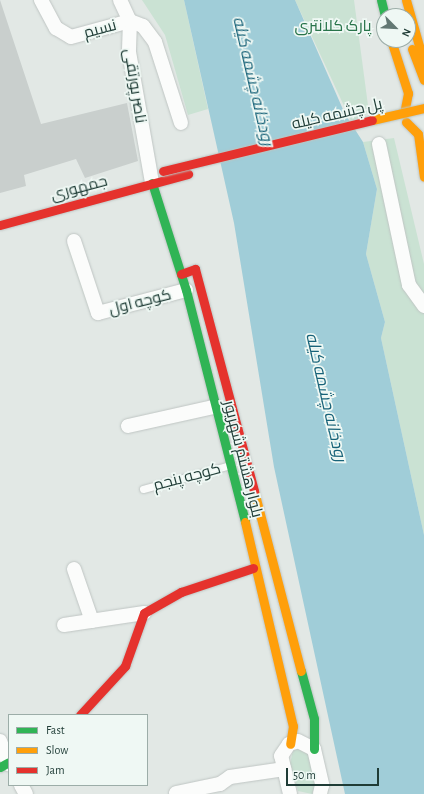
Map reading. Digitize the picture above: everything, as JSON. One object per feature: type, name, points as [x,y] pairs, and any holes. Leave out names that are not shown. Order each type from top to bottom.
[{"type":"street","name":"نسیم","points":[[41,0],[56,28],[71,37],[130,21]]},
{"type":"street","name":"ناصر پورتقی","points":[[120,0],[130,21],[129,52],[157,177]]},
{"type":"street","points":[[130,21],[143,26],[155,42],[181,123]]},
{"type":"street","points":[[416,36],[424,62]]},
{"type":"street","points":[[416,38],[424,80]]},
{"type":"street","points":[[394,48],[408,93],[405,118],[418,134],[424,177]]},
{"type":"street","points":[[403,48],[424,114]]},
{"type":"street","name":"پل چشمه کیله","points":[[405,118],[424,108]]},
{"type":"street","name":"پل چشمه کیله","points":[[157,177],[405,118],[424,117]]},
{"type":"street","points":[[379,144],[409,285],[424,306]]},
{"type":"street","name":"جمهوری","points":[[0,215],[157,177]]},
{"type":"street","name":"جمهوری","points":[[0,225],[157,177]]},
{"type":"street","name":"بلوار هشتم شهریور","points":[[157,177],[214,407],[231,465],[253,568],[293,726],[290,744]]},
{"type":"street","name":"کوچه اول","points":[[74,241],[98,313],[186,290]]},
{"type":"street","name":"بلوار هشتم شهریور","points":[[181,274],[195,269],[314,719],[314,748]]},
{"type":"street","points":[[128,426],[214,407]]},
{"type":"street","points":[[64,625],[144,613],[181,592],[253,568]]},
{"type":"street","points":[[74,569],[92,621]]},
{"type":"street","points":[[81,714],[125,666],[144,613]]},
{"type":"street","points":[[0,741],[6,764]]},
{"type":"street","points":[[290,794],[282,756],[290,744],[302,742],[314,748],[321,792]]},
{"type":"street","points":[[176,793],[220,784],[230,777],[284,769]]},
{"type":"lane","name":"کوچه پنجم","points":[[143,489],[231,465]]},
{"type":"green space","points":[[142,0],[184,0],[208,109],[188,115],[165,35]]},
{"type":"green space","name":"پارک کلانتری","points":[[295,0],[354,0],[369,113],[351,121]]},
{"type":"green space","points":[[394,138],[424,264],[424,535],[381,338],[385,322],[366,254],[377,189],[363,142]]},
{"type":"green space","points":[[301,748],[308,754],[316,785],[312,794],[298,791],[290,764],[293,750]]},
{"type":"water","name":"رودخانه چشمه کیله","points":[[184,0],[295,0],[345,114],[363,142],[377,189],[366,254],[385,322],[381,338],[424,535],[424,794],[345,794],[274,467],[234,223]]},
{"type":"building","points":[[0,0],[41,124],[127,103],[138,161],[85,178],[76,159],[24,175],[26,186],[0,193]]},
{"type":"traffic: fast","points":[[381,0],[383,8]]},
{"type":"traffic: fast","points":[[152,183],[186,290],[245,522]]},
{"type":"traffic: fast","points":[[301,671],[314,719],[314,749]]},
{"type":"traffic: fast","points":[[0,767],[8,763]]},
{"type":"traffic: slow","points":[[406,0],[424,63]]},
{"type":"traffic: slow","points":[[394,48],[408,93],[404,114]]},
{"type":"traffic: slow","points":[[412,49],[424,80]]},
{"type":"traffic: slow","points":[[372,120],[424,108]]},
{"type":"traffic: slow","points":[[406,122],[418,134],[424,177]]},
{"type":"traffic: slow","points":[[254,491],[301,671]]},
{"type":"traffic: slow","points":[[245,522],[293,726],[290,744]]},
{"type":"traffic: jam","points":[[163,171],[372,120]]},
{"type":"traffic: jam","points":[[0,225],[188,174]]},
{"type":"traffic: jam","points":[[181,274],[195,269],[254,491]]},
{"type":"traffic: jam","points":[[81,714],[125,666],[144,613],[181,592],[253,568]]}]
